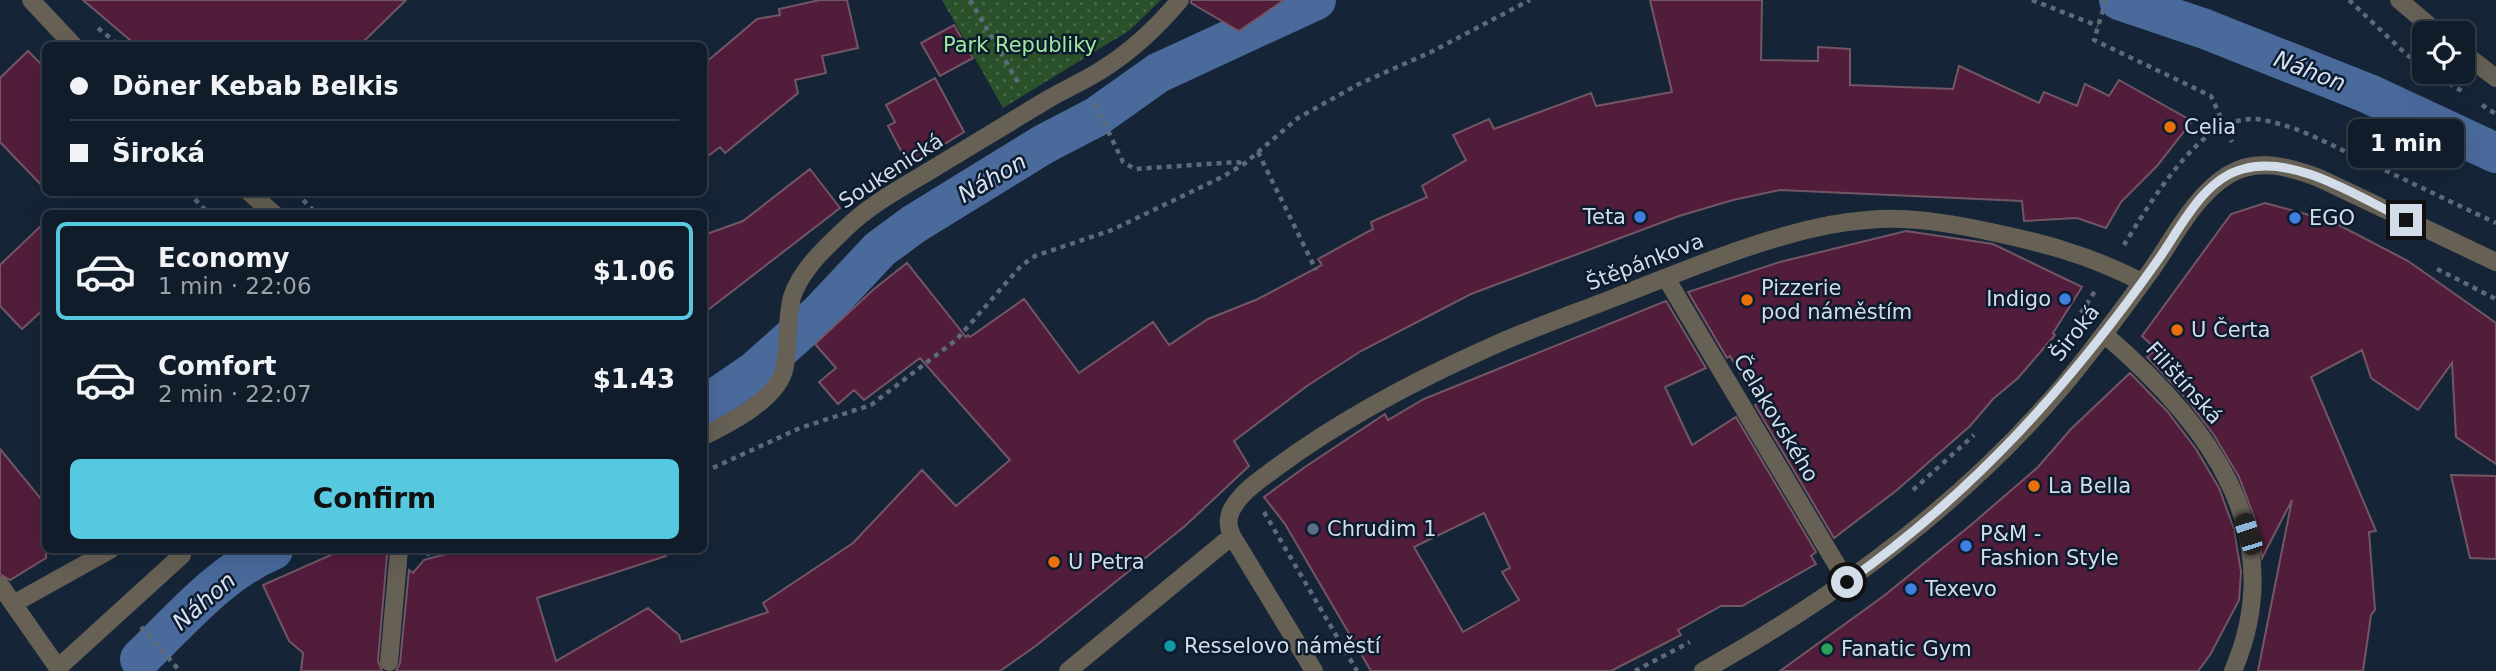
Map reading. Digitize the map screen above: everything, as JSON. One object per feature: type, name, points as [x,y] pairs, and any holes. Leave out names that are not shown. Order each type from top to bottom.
[{"type":"street","points":[[31,0],[70,42]]},
{"type":"street","name":"Soukenická","points":[[707,434],[746,413],[772,392],[785,367],[790,308],[798,282],[840,234],[864,213],[1019,117],[1104,69],[1131,50],[1180,0]]},
{"type":"street","points":[[2399,0],[2424,21]]},
{"type":"street","points":[[2475,62],[2496,78]]},
{"type":"street","name":"Široká","points":[[1703,671],[1847,582],[1884,555],[1987,467],[2035,417],[2104,334],[2191,212],[2214,186],[2237,170],[2265,164],[2319,178],[2496,262]]},
{"type":"street","points":[[254,196],[269,210]]},
{"type":"street","name":"Štěpánkova","points":[[1232,536],[1228,518],[1250,487],[1302,449],[1397,392],[1490,347],[1666,278],[1785,236],[1868,220],[1904,219],[1984,231],[2075,252],[2103,262],[2142,282]]},
{"type":"street","name":"Čelakovského","points":[[1666,278],[1847,582]]},
{"type":"street","name":"Filištínská","points":[[2104,334],[2143,368],[2192,422],[2225,473],[2238,505],[2248,534],[2253,567],[2250,617],[2242,648],[2232,671]]},
{"type":"street","points":[[1068,671],[1232,536],[1314,671]]},
{"type":"street","points":[[13,604],[105,553]]},
{"type":"street","points":[[0,585],[56,669],[182,555],[180,553]]},
{"type":"street","points":[[389,662],[399,553]]},
{"type":"path","points":[[970,0],[1026,94]]},
{"type":"path","points":[[707,471],[791,432],[871,405],[956,340],[1021,265],[1035,256],[1112,230],[1196,191],[1244,164],[1298,118],[1359,84],[1432,52],[1530,0]]},
{"type":"path","points":[[2032,0],[2098,26]]},
{"type":"path","points":[[2106,0],[2094,40],[2211,96]]},
{"type":"path","points":[[2349,0],[2412,58]]},
{"type":"path","points":[[1096,104],[1124,162],[1135,169],[1237,162],[1244,164]]},
{"type":"path","points":[[1258,152],[1316,270]]},
{"type":"path","points":[[192,196],[205,210]]},
{"type":"path","points":[[300,196],[313,210]]},
{"type":"path","points":[[2432,266],[2496,299]]},
{"type":"path","points":[[1250,487],[1357,671]]},
{"type":"path","points":[[147,633],[180,671]]},
{"type":"green space","name":"Park Republiky","points":[[942,0],[1161,0],[1130,30],[1003,108]]},
{"type":"building","points":[[83,0],[406,0],[363,42],[132,42]]},
{"type":"building","points":[[820,0],[847,0],[858,48],[822,56],[826,73],[795,80],[798,93],[725,153],[720,147],[707,157],[707,61],[757,19],[780,15],[779,9]]},
{"type":"building","points":[[1191,0],[1284,0],[1239,31],[1191,3]]},
{"type":"building","points":[[1650,0],[1762,0],[1761,60],[1818,61],[1818,47],[1850,49],[1850,85],[1953,89],[1959,66],[2039,103],[2044,92],[2077,106],[2085,84],[2109,96],[2119,80],[2192,121],[2157,166],[2121,202],[2106,228],[2077,218],[2024,221],[2022,201],[1780,190],[1679,216],[1471,294],[1361,351],[1307,386],[1234,441],[1249,466],[1185,526],[1037,645],[1000,671],[396,671],[400,663],[409,570],[413,573],[424,560],[450,553],[666,553],[666,556],[537,598],[556,661],[648,608],[679,635],[681,642],[768,612],[763,603],[853,543],[922,470],[956,506],[1010,460],[920,358],[864,400],[854,390],[838,404],[819,382],[836,368],[815,344],[874,289],[907,263],[966,337],[970,337],[1024,299],[1079,373],[1153,322],[1169,345],[1208,319],[1258,299],[1322,265],[1318,259],[1373,229],[1371,222],[1427,197],[1422,186],[1466,160],[1453,135],[1489,119],[1494,129],[1591,93],[1596,106],[1672,92]]},
{"type":"building","points":[[954,25],[973,58],[940,76],[921,43]]},
{"type":"building","points":[[28,51],[42,65],[42,186],[0,142],[0,78]]},
{"type":"building","points":[[935,78],[964,132],[909,166],[888,126],[895,122],[886,105]]},
{"type":"building","points":[[810,169],[840,208],[707,311],[707,234],[743,221]]},
{"type":"building","points":[[2265,203],[2331,221],[2408,261],[2496,323],[2496,464],[2456,437],[2452,363],[2418,410],[2371,378],[2362,350],[2311,377],[2376,531],[2369,532],[2375,610],[2371,615],[2363,671],[2258,671],[2292,500],[2262,558],[2256,522],[2239,477],[2214,435],[2184,396],[2147,357],[2156,349],[2142,336],[2231,214]]},
{"type":"building","points":[[42,225],[42,311],[22,329],[0,306],[0,265]]},
{"type":"building","points":[[1906,231],[1993,244],[2082,287],[2053,333],[2055,335],[2018,378],[1993,399],[1970,426],[1897,490],[1834,538],[1755,405],[1758,403],[1730,356],[1727,358],[1688,292],[1780,262]]},
{"type":"building","points":[[1666,301],[1706,368],[1665,387],[1692,445],[1736,417],[1816,552],[1811,556],[1816,564],[1742,606],[1721,606],[1678,630],[1681,635],[1611,671],[1371,671],[1285,524],[1264,497],[1385,414],[1388,420],[1424,399]],"holes":[[[1484,513],[1510,568],[1502,572],[1519,600],[1463,632],[1414,547]]]},
{"type":"building","points":[[2130,373],[2167,411],[2196,449],[2219,488],[2234,529],[2241,572],[2239,600],[2210,655],[2198,671],[1780,671],[1885,595],[1971,525],[2038,467],[2071,429]]},
{"type":"building","points":[[0,449],[42,500],[42,553],[46,553],[46,558],[10,580],[0,574]]},
{"type":"building","points":[[2451,475],[2496,476],[2496,559],[2470,558]]},
{"type":"building","points":[[335,553],[387,555],[378,661],[382,671],[301,671],[303,653],[289,641],[263,585]]},
{"type":"waterway","name":"Náhon","points":[[707,404],[755,371],[819,314],[880,249],[914,224],[1044,144],[1096,117],[1158,73],[1316,0]]},
{"type":"waterway","name":"Náhon","points":[[2119,0],[2205,29],[2369,94],[2496,153]]},
{"type":"waterway","name":"Náhon","points":[[140,659],[218,584],[267,553]]},
{"type":"place","name":"Celia","points":[[2170,127]]},
{"type":"place","name":"Teta","points":[[1640,217]]},
{"type":"place","name":"EGO","points":[[2295,218]]},
{"type":"place","name":"Indigo","points":[[2065,299]]},
{"type":"place","name":"Pizzerie pod náměstím","points":[[1747,300]]},
{"type":"place","name":"U Čerta","points":[[2177,330]]},
{"type":"place","name":"La Bella","points":[[2034,486]]},
{"type":"place","name":"Chrudim 1","points":[[1313,529]]},
{"type":"place","name":"P&M - Fashion Style","points":[[1966,546]]},
{"type":"place","name":"U Petra","points":[[1054,562]]},
{"type":"place","name":"Texevo","points":[[1911,589]]},
{"type":"place","name":"Resselovo náměstí","points":[[1170,646]]},
{"type":"place","name":"Fanatic Gym","points":[[1827,649]]},
{"type":"route","points":[[1847,582],[1936,513],[2008,446],[2104,334],[2199,202],[2227,176],[2237,170],[2265,164],[2296,170],[2319,178],[2406,220]]}]
